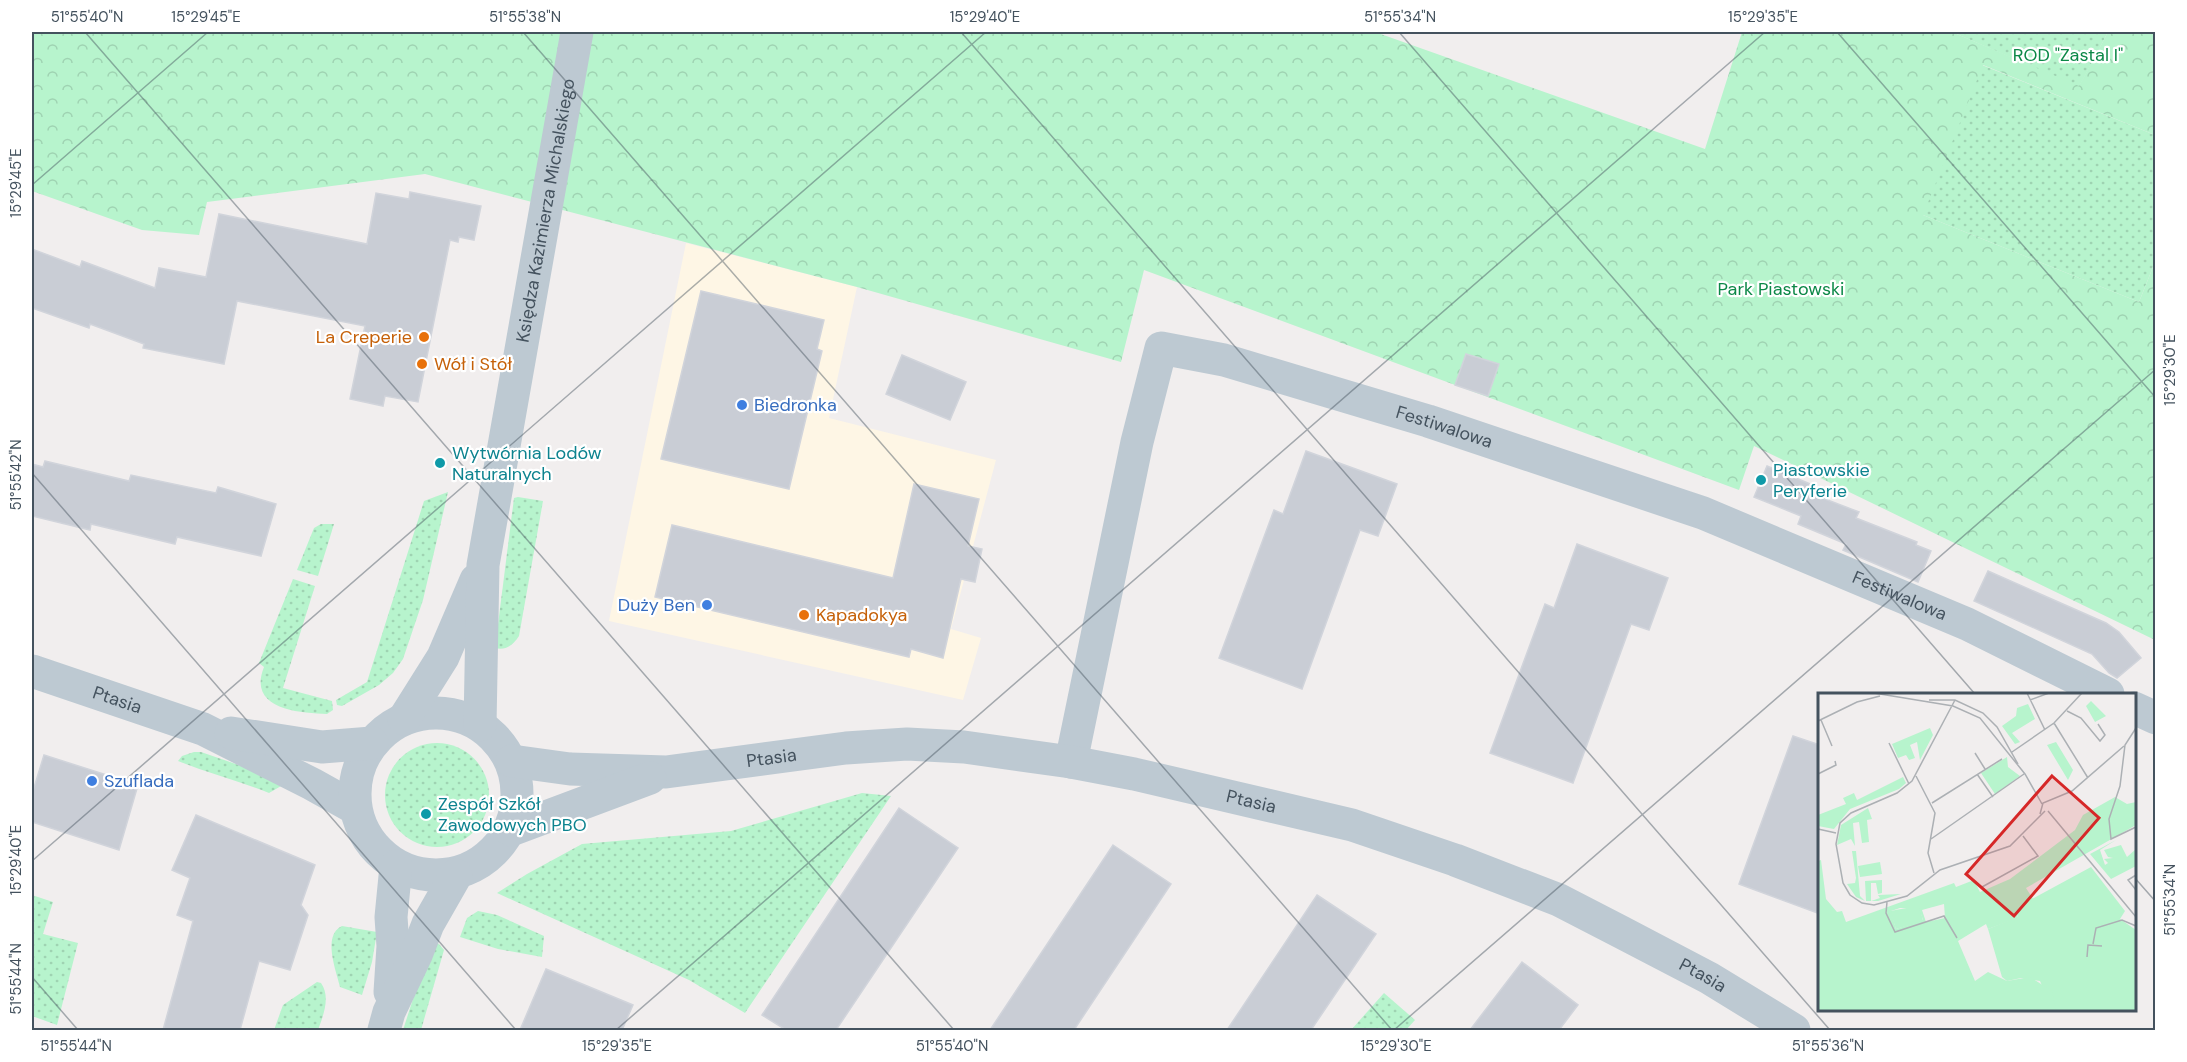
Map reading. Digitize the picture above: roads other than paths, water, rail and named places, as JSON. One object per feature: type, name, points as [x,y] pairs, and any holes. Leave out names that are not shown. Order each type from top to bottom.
[{"type":"street","name":"Księdza Kazimierza Michalskiego","points":[[480,724],[483,565],[575,43]]},
{"type":"street","name":"Festiwalowa","points":[[1071,762],[1137,442],[1161,348],[1224,360],[1405,414],[1703,513],[1967,624],[2106,693]]},
{"type":"street","name":"Księdza Kazimierza Michalskiego","points":[[404,719],[443,657],[483,565]]},
{"type":"street","name":"Ptasia","points":[[32,671],[203,729],[355,808]]},
{"type":"street","points":[[2136,709],[2156,718]]},
{"type":"street","points":[[429,712],[458,715],[480,724],[512,761],[519,794],[511,830],[490,857],[456,875],[427,876],[396,866],[371,844],[355,808],[356,777],[372,742],[404,719],[429,712]]},
{"type":"street","name":"Ptasia","points":[[203,729],[322,747],[372,742]]},
{"type":"street","name":"Ptasia","points":[[512,761],[570,769],[666,772],[846,748],[907,744],[964,747],[1071,762],[1134,774],[1352,825],[1455,860],[1558,900],[1622,932],[1709,978],[1794,1030]]},
{"type":"street","name":"Ptasia","points":[[511,830],[666,772]]},
{"type":"street","points":[[386,1021],[393,946],[391,917],[396,866]]},
{"type":"street","points":[[386,1021],[428,924],[456,875]]},
{"type":"place","name":"La Creperie","points":[[424,337]]},
{"type":"place","name":"Wół i Stół","points":[[422,364]]},
{"type":"place","name":"Biedronka","points":[[742,405]]},
{"type":"place","name":"Wytwórnia Lodów Naturalnych","points":[[440,463]]},
{"type":"place","name":"Piastowskie Peryferie","points":[[1761,480]]},
{"type":"place","name":"Duży Ben","points":[[707,605]]},
{"type":"place","name":"Kapadokya","points":[[804,615]]},
{"type":"place","name":"Szuflada","points":[[92,781]]},
{"type":"place","name":"Zespół Szkół Zawodowych PBO","points":[[426,814]]},
{"type":"park label","name":"ROD \"Zastal I\"","points":[[2068,55]]},
{"type":"park label","name":"Park Piastowski","points":[[1781,289]]}]
